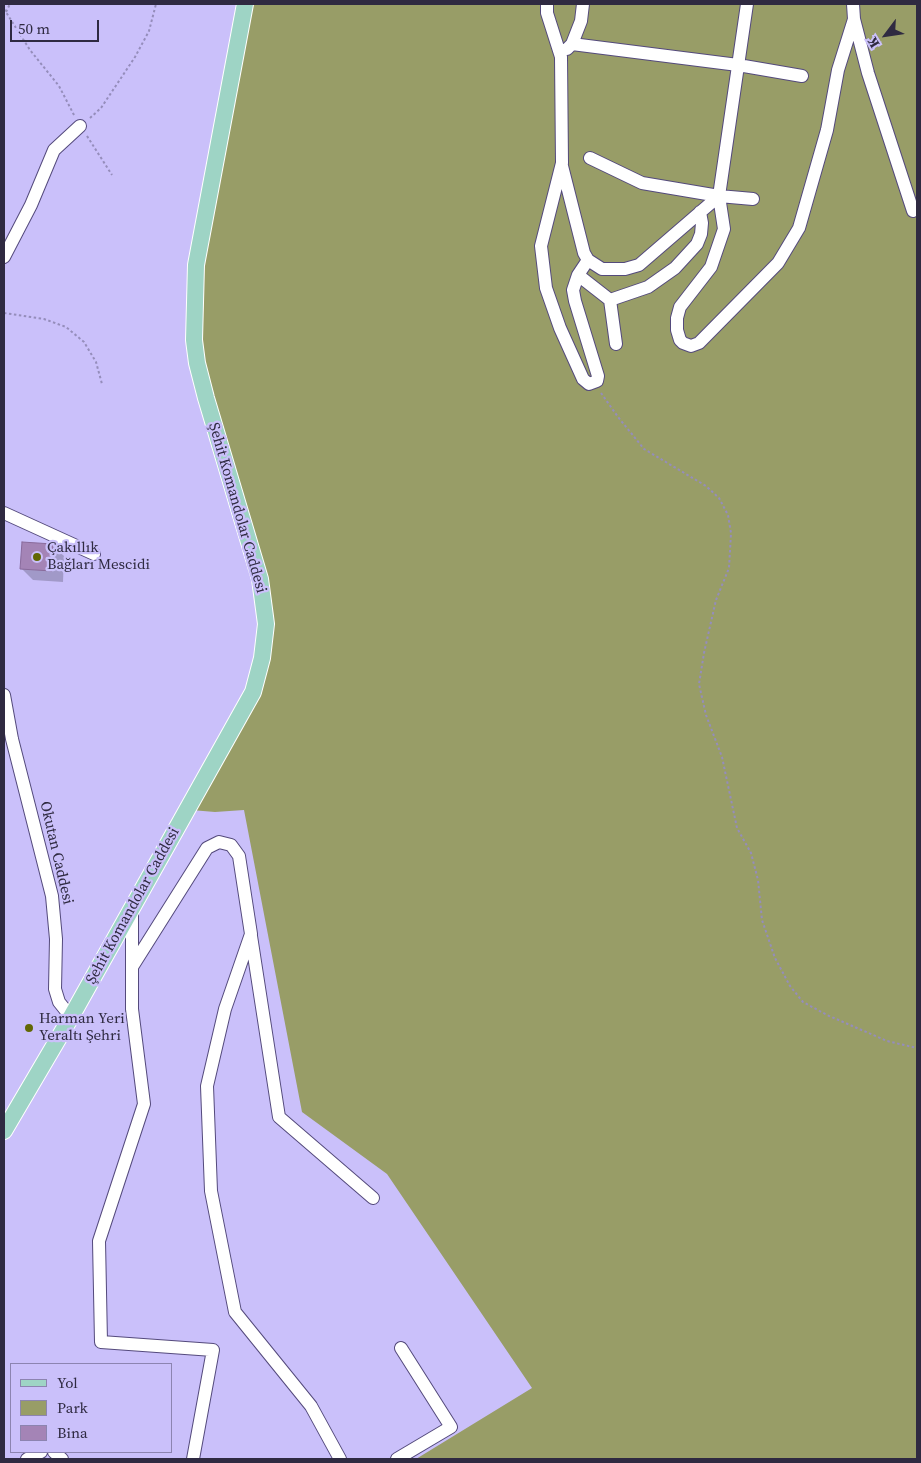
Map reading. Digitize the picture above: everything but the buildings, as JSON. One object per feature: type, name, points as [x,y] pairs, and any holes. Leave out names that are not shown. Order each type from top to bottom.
[{"type":"main road","name":"Şehit Komandolar Caddesi","points":[[4,1131],[71,1017],[132,905],[253,692],[262,658],[266,624],[260,579],[206,398],[197,363],[194,340],[196,265],[246,4]]},
{"type":"street","points":[[547,4],[547,13],[560,57],[562,163],[584,254],[588,260],[602,269],[611,270],[639,265],[719,196]]},
{"type":"street","points":[[560,57],[572,44],[581,21],[584,4]]},
{"type":"street","points":[[747,4],[719,196],[724,229],[711,267],[680,307],[677,318],[677,330],[680,340],[686,345],[691,346],[699,343],[778,263],[799,228],[827,130],[838,70],[854,19]]},
{"type":"street","points":[[853,4],[854,19],[868,73],[914,211]]},
{"type":"street","points":[[572,44],[738,65],[802,76]]},
{"type":"street","points":[[4,257],[31,206],[54,150],[80,126]]},
{"type":"street","points":[[590,158],[642,183],[719,196],[753,198]]},
{"type":"street","points":[[562,163],[542,246],[546,288],[560,328],[583,379],[589,384],[594,383],[598,376],[575,301],[574,290],[578,275],[588,260]]},
{"type":"street","points":[[610,300],[648,287],[675,268],[697,244],[701,234],[700,212]]},
{"type":"street","points":[[578,275],[610,300],[616,344]]},
{"type":"street","points":[[4,514],[94,554]]},
{"type":"street","name":"Okutan Caddesi","points":[[4,695],[8,740],[52,896],[56,939],[55,990],[59,1002],[71,1017]]},
{"type":"street","points":[[132,967],[207,848],[218,842],[231,845],[239,856],[279,1117],[374,1198]]},
{"type":"street","points":[[132,905],[132,1009],[144,1104],[99,1242],[101,1342],[213,1350],[193,1459]]},
{"type":"street","points":[[251,934],[226,1009],[207,1086],[211,1191],[235,1312],[311,1406],[340,1459]]},
{"type":"street","points":[[398,1459],[451,1427],[401,1348]]},
{"type":"street","points":[[27,1459],[39,1453]]},
{"type":"path","points":[[6,12],[10,4]]},
{"type":"path","points":[[80,126],[101,108],[135,57],[149,31],[156,4]]},
{"type":"path","points":[[4,9],[30,50],[59,86],[80,126],[112,175]]},
{"type":"path","points":[[4,313],[44,319],[66,327],[84,342],[96,362],[102,384]]},
{"type":"path","points":[[594,383],[644,449],[706,486],[719,498],[728,515],[731,532],[729,568],[716,600],[699,684],[706,715],[722,757],[737,828],[751,853],[758,880],[762,920],[775,958],[790,986],[803,1002],[827,1015],[887,1041],[917,1048]]},
{"type":"green space","points":[[247,4],[917,4],[917,1459],[416,1459],[532,1388],[387,1174],[302,1112],[244,810],[215,812],[191,810],[252,699],[264,625],[193,323]]},
{"type":"place","name":"Çakıllık Bağları Mescidi","points":[[37,557]]},
{"type":"place","name":"Harman Yeri Yeraltı Şehri","points":[[29,1028]]}]
